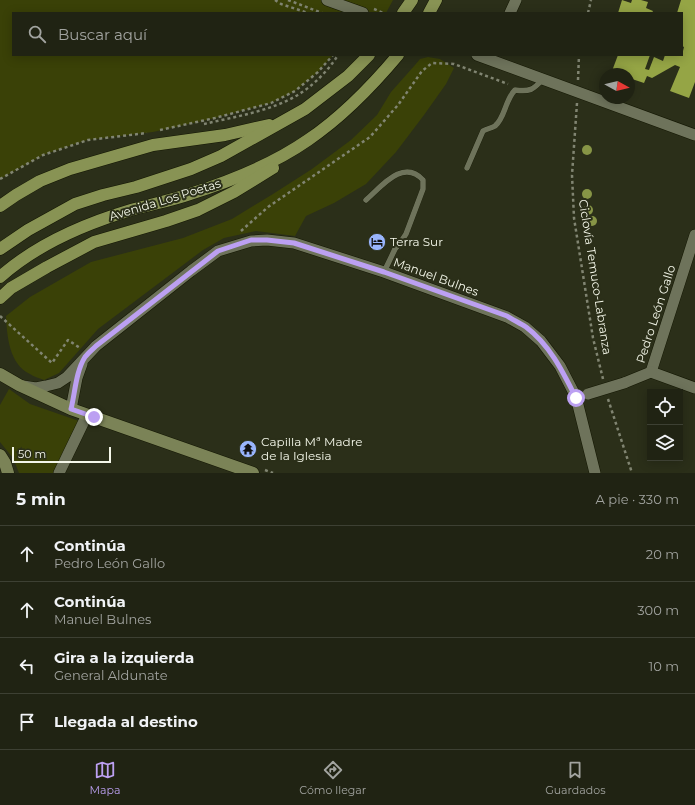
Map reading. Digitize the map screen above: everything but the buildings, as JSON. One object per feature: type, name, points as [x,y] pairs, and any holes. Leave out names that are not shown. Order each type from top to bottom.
[{"type":"main road","points":[[404,12],[412,0]]},
{"type":"main road","points":[[430,12],[436,0]]},
{"type":"main road","name":"Avenida Los Poetas","points":[[0,249],[28,230],[75,204],[192,170],[221,156],[305,109],[328,93],[368,56]]},
{"type":"main road","name":"Avenida Los Poetas","points":[[0,277],[45,245],[85,226],[108,217],[183,196],[215,185],[275,160],[309,140],[350,106],[397,56]]},
{"type":"main road","points":[[0,206],[40,181],[77,167],[152,145],[225,135],[282,123]]},
{"type":"main road","points":[[0,298],[11,288],[94,242],[198,210],[234,192],[276,166],[309,140]]},
{"type":"main road","points":[[0,374],[19,385],[71,409],[254,473]]},
{"type":"main road","points":[[0,455],[5,463],[8,473]]},
{"type":"street","points":[[327,0],[360,12]]},
{"type":"street","points":[[510,12],[516,0]]},
{"type":"street","points":[[491,57],[543,79],[695,135]]},
{"type":"street","name":"Pedro León Gallo","points":[[576,398],[624,383],[651,372],[695,235]]},
{"type":"street","name":"Manuel Bulnes","points":[[19,385],[36,388],[58,383],[67,377],[96,346],[190,271],[218,251],[251,240],[267,240],[294,243],[384,272],[507,316],[525,327],[541,341],[560,366],[576,398]]},
{"type":"street","name":"Manuel Bulnes","points":[[71,409],[77,378],[86,356]]},
{"type":"street","points":[[651,372],[695,388]]},
{"type":"street","points":[[576,398],[595,473]]},
{"type":"street","points":[[59,473],[87,415]]},
{"type":"lane","points":[[467,168],[483,131],[494,127],[499,120],[510,94],[515,90],[534,89],[543,79]]},
{"type":"lane","points":[[366,200],[396,174],[405,171],[412,172],[423,180],[424,189],[406,234],[394,250],[384,272]]},
{"type":"path","points":[[275,0],[281,4],[305,12]]},
{"type":"path","points":[[288,0],[319,12]]},
{"type":"path","points":[[588,12],[592,0]]},
{"type":"path","points":[[160,130],[215,118],[271,102],[295,91],[318,72],[331,56]]},
{"type":"path","name":"Ciclovía Temuco-Labranza","points":[[579,56],[572,175],[574,218],[593,338],[604,382]]},
{"type":"path","points":[[240,231],[268,207],[370,137],[398,105],[422,71],[432,63],[454,64],[527,90]]},
{"type":"path","points":[[0,179],[43,155],[88,140],[153,132]]},
{"type":"path","points":[[0,316],[52,363],[68,340],[86,356]]},
{"type":"path","points":[[608,396],[632,473]]},
{"type":"green space","points":[[0,0],[393,0],[387,12],[12,12],[12,56],[332,56],[318,72],[295,91],[271,103],[215,118],[153,132],[87,140],[43,155],[0,179]]},
{"type":"green space","points":[[428,57],[440,59],[454,68],[446,84],[396,152],[366,184],[334,203],[306,216],[295,236],[256,231],[224,238],[203,250],[98,329],[59,373],[44,380],[32,375],[18,364],[13,357],[8,341],[6,316],[30,297],[91,262],[183,238],[232,219],[312,169],[351,140],[377,115],[391,92],[420,59]]},
{"type":"green space","points":[[9,389],[30,404],[79,421],[53,473],[19,473],[13,458],[0,442],[0,405]]},
{"type":"place","name":"Terra Sur","points":[[377,242]]},
{"type":"place","name":"Capilla Mª Madre de la Iglesia","points":[[248,449]]},
{"type":"route","points":[[94,417],[71,409],[77,378],[84,358],[96,346],[190,271],[218,251],[251,240],[294,243],[384,272],[507,316],[525,327],[541,341],[560,366],[576,398]]}]
